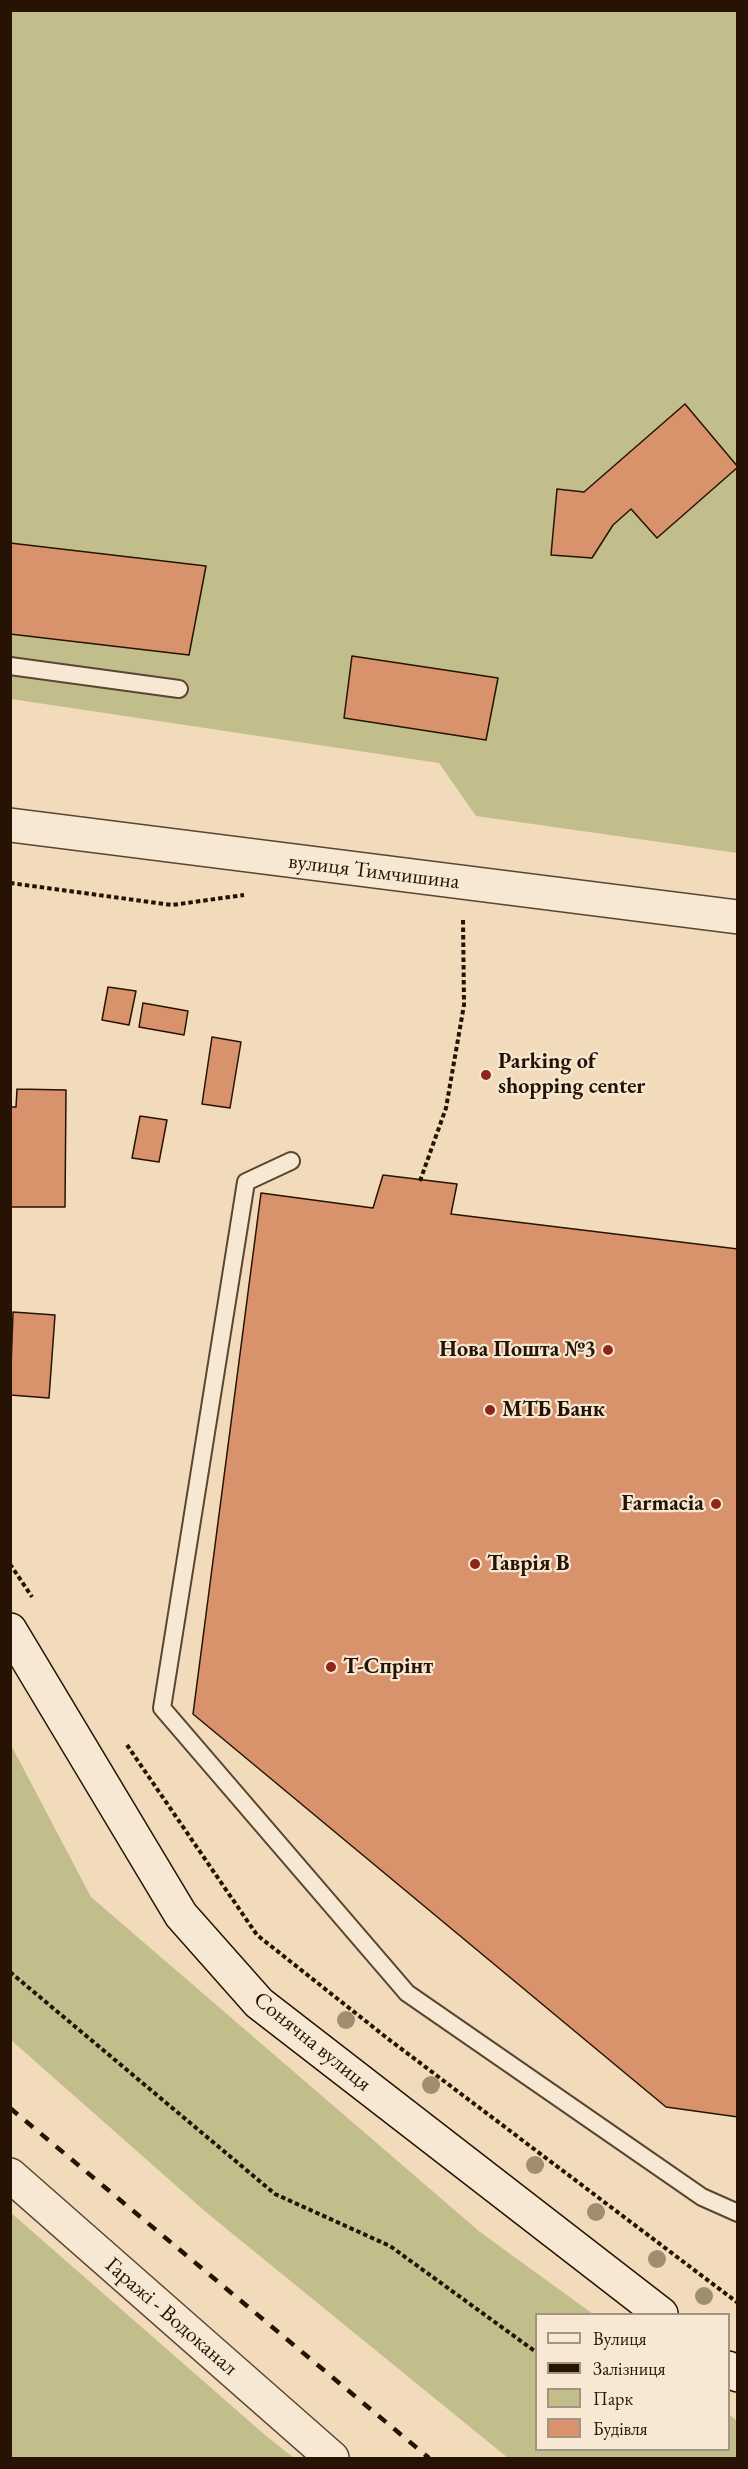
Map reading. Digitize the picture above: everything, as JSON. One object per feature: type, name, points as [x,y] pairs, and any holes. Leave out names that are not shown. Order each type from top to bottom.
[{"type":"street","name":"вулиця Тимчишина","points":[[10,825],[738,916]]},
{"type":"street","name":"Сонячна вулиця","points":[[10,1630],[181,1915],[259,2003],[660,2313]]},
{"type":"street","name":"Гаражі - Водоканал","points":[[10,2175],[332,2458]]},
{"type":"lane","points":[[10,666],[179,689]]},
{"type":"lane","points":[[291,1161],[246,1182],[162,1708],[406,1993],[702,2198],[738,2213]]},
{"type":"path","points":[[10,883],[172,905],[253,894]]},
{"type":"path","points":[[452,916],[475,920]]},
{"type":"path","points":[[420,1180],[446,1108],[464,1005],[463,918]]},
{"type":"path","points":[[10,1972],[275,2194],[390,2246],[535,2351]]},
{"type":"green space","points":[[10,11],[737,11],[737,853],[476,816],[439,763],[11,699]]},
{"type":"green space","points":[[11,1745],[91,1897],[480,2232],[592,2313],[535,2313],[535,2451],[730,2451],[730,2415],[737,2421],[737,2458],[508,2458],[207,2213],[11,2040]]},
{"type":"green space","points":[[10,2212],[265,2435],[294,2458],[11,2458]]},
{"type":"building","points":[[685,404],[738,467],[657,538],[631,509],[613,525],[592,558],[551,555],[557,489],[584,492]]},
{"type":"building","points":[[10,543],[206,566],[189,655],[10,634]]},
{"type":"building","points":[[352,656],[498,678],[486,740],[344,718]]},
{"type":"building","points":[[108,987],[136,991],[129,1025],[102,1020]]},
{"type":"building","points":[[143,1003],[188,1011],[184,1035],[139,1027]]},
{"type":"building","points":[[212,1037],[241,1042],[230,1108],[202,1104]]},
{"type":"building","points":[[17,1089],[66,1090],[65,1207],[11,1207],[10,1107],[16,1107]]},
{"type":"building","points":[[140,1116],[167,1120],[159,1162],[132,1158]]},
{"type":"building","name":"Таврія В","points":[[383,1175],[457,1184],[451,1214],[738,1249],[738,2117],[666,2107],[193,1714],[261,1193],[373,1208]]},
{"type":"building","points":[[13,1312],[55,1315],[49,1398],[10,1395]]},
{"type":"railway","points":[[10,2108],[429,2458]]},
{"type":"place","name":"Parking of shopping center","points":[[486,1075]]},
{"type":"place","name":"Нова Пошта №3","points":[[608,1350]]},
{"type":"place","name":"МТБ Банк","points":[[490,1410]]},
{"type":"place","name":"Farmacia","points":[[716,1504]]},
{"type":"place","name":"Таврія В","points":[[475,1564]]},
{"type":"place","name":"Т-Спрінт","points":[[331,1667]]}]
